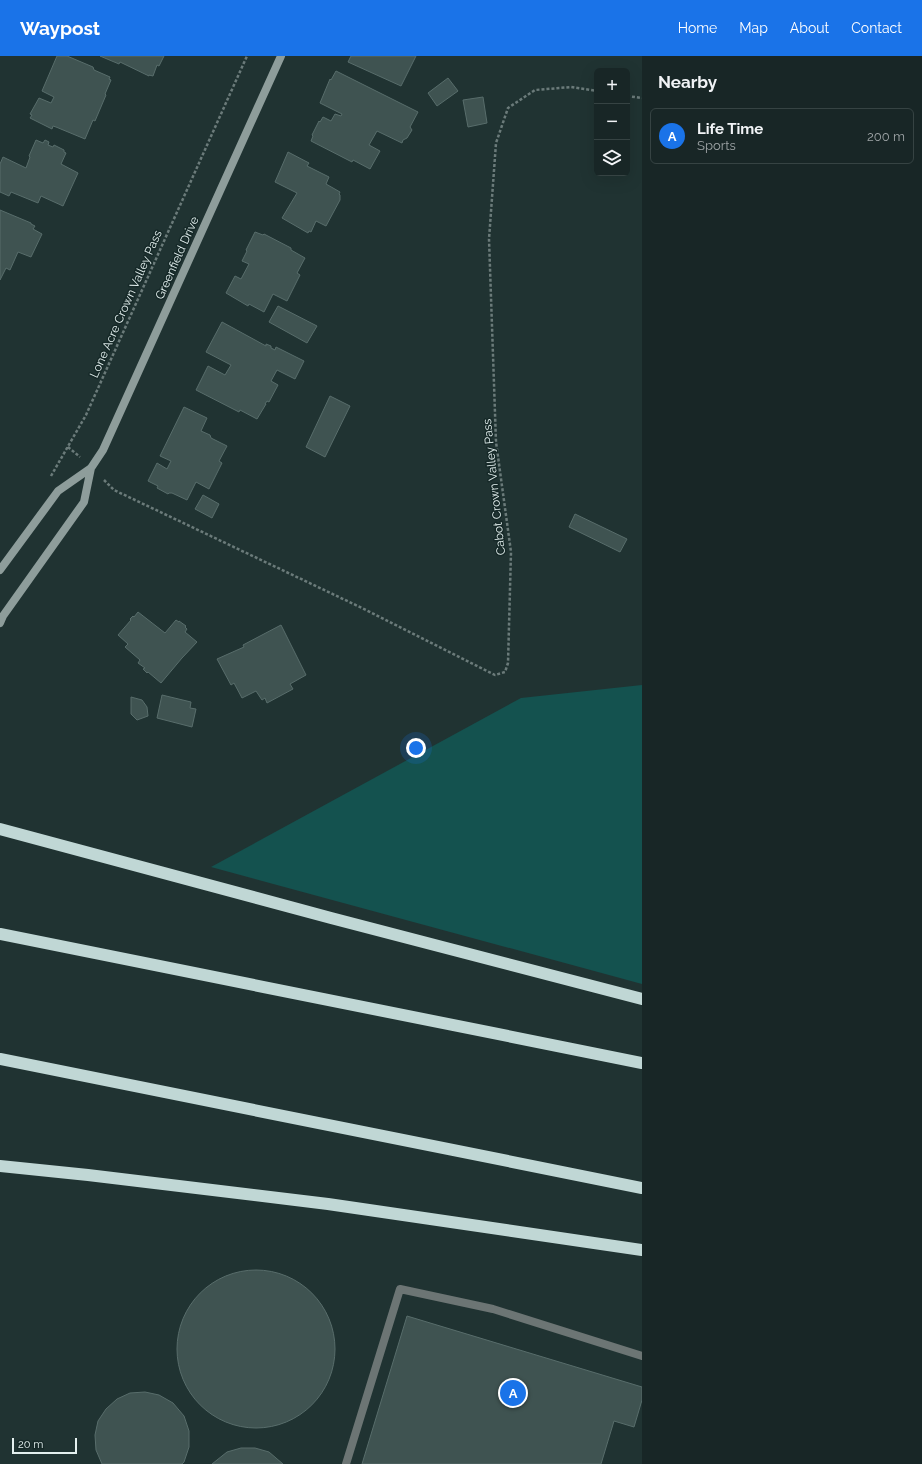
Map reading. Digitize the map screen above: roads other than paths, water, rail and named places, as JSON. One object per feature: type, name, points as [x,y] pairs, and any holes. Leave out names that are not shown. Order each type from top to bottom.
[{"type":"highway","points":[[0,829],[331,918],[642,999]]},
{"type":"highway","points":[[0,934],[642,1063]]},
{"type":"highway","points":[[0,1059],[642,1188]]},
{"type":"highway","points":[[0,1166],[328,1204],[642,1250]]},
{"type":"street","name":"Greenfield Drive","points":[[0,570],[58,491],[91,468],[103,450],[281,56]]},
{"type":"street","name":"Greenfield Drive","points":[[0,623],[3,616],[84,502],[91,468]]},
{"type":"lane","points":[[346,1464],[400,1289],[493,1309],[642,1356]]},
{"type":"place","name":"Life Time","points":[[513,1393]]}]
